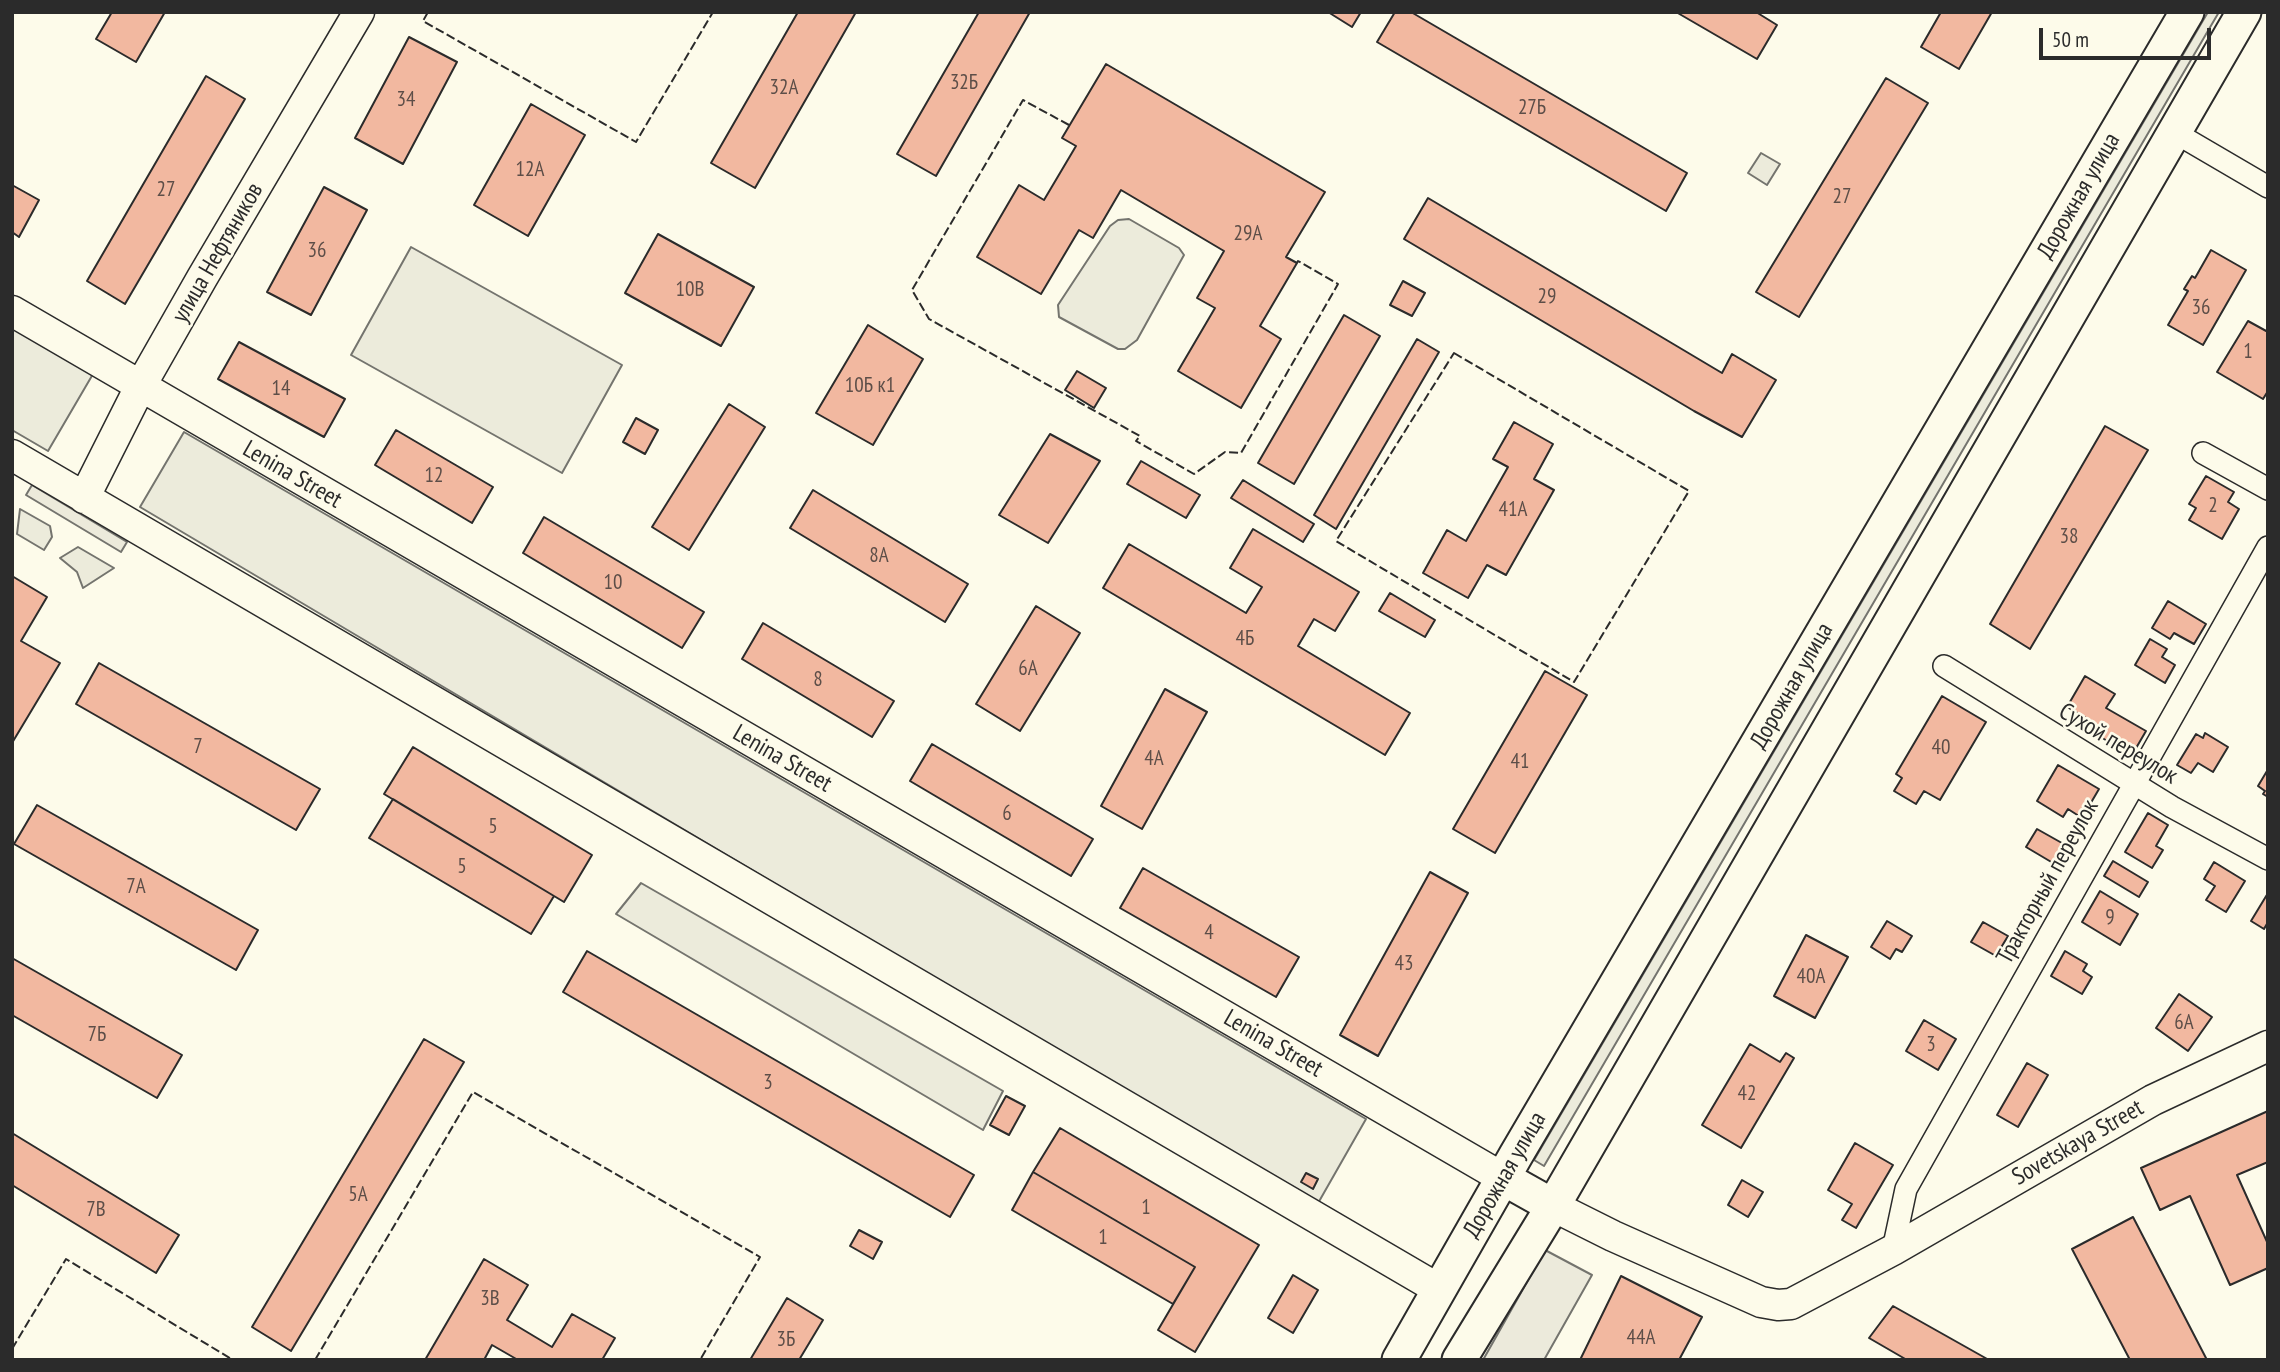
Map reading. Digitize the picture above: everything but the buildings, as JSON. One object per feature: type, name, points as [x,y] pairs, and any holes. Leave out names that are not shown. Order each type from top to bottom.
[{"type":"main road","name":"улица Нефтяников","points":[[84,498],[140,387],[359,12]]},
{"type":"main road","name":"Дорожная улица","points":[[1399,1360],[2187,12]]},
{"type":"main road","name":"Дорожная улица","points":[[1459,1360],[1552,1206],[2244,12]]},
{"type":"main road","name":"Lenina Street","points":[[12,311],[1552,1206]]},
{"type":"main road","points":[[12,455],[1485,1316]]},
{"type":"main road","name":"Sovetskaya Street","points":[[1552,1206],[1761,1302],[1791,1304],[1893,1250],[2152,1100],[2268,1046]]},
{"type":"street","points":[[2174,132],[2268,187]]},
{"type":"street","points":[[2203,453],[2268,489]]},
{"type":"street","name":"Тракторный переулок","points":[[1893,1250],[1906,1189],[2268,547]]},
{"type":"street","name":"Сухой переулок","points":[[1944,667],[2172,807],[2268,859]]},
{"type":"shaded area","points":[[2208,12],[2219,12],[1544,1166],[1534,1160]]},
{"type":"shaded area","points":[[1761,153],[1780,164],[1767,185],[1748,173]]},
{"type":"shaded area","points":[[1129,219],[1179,248],[1184,255],[1137,340],[1125,349],[1118,349],[1059,317],[1058,305],[1110,226],[1118,220]]},
{"type":"shaded area","points":[[411,247],[622,365],[562,473],[351,355]]},
{"type":"shaded area","points":[[12,328],[93,374],[48,451],[12,430]]},
{"type":"shaded area","points":[[184,432],[1366,1119],[1317,1205],[140,507]]},
{"type":"shaded area","points":[[32,485],[127,542],[121,552],[26,495]]},
{"type":"shaded area","points":[[20,509],[50,526],[52,537],[44,550],[17,534]]},
{"type":"shaded area","points":[[78,547],[114,568],[83,588],[77,572],[60,558]]},
{"type":"shaded area","points":[[641,883],[1003,1091],[983,1130],[616,914]]},
{"type":"shaded area","points":[[1545,1250],[1592,1275],[1544,1360],[1483,1360]]},
{"type":"fence","points":[[428,12],[423,21],[636,142],[713,12]]},
{"type":"fence","points":[[1069,125],[1023,100],[912,290],[929,319],[1140,436],[1136,441],[1194,474],[1225,452],[1241,453],[1338,284],[1298,261],[1297,263]]},
{"type":"fence","points":[[1454,353],[1689,491],[1574,682],[1336,541],[1454,353]]},
{"type":"fence","points":[[315,1360],[473,1092],[760,1257],[700,1360]]},
{"type":"fence","points":[[12,1349],[66,1259],[233,1360]]}]
